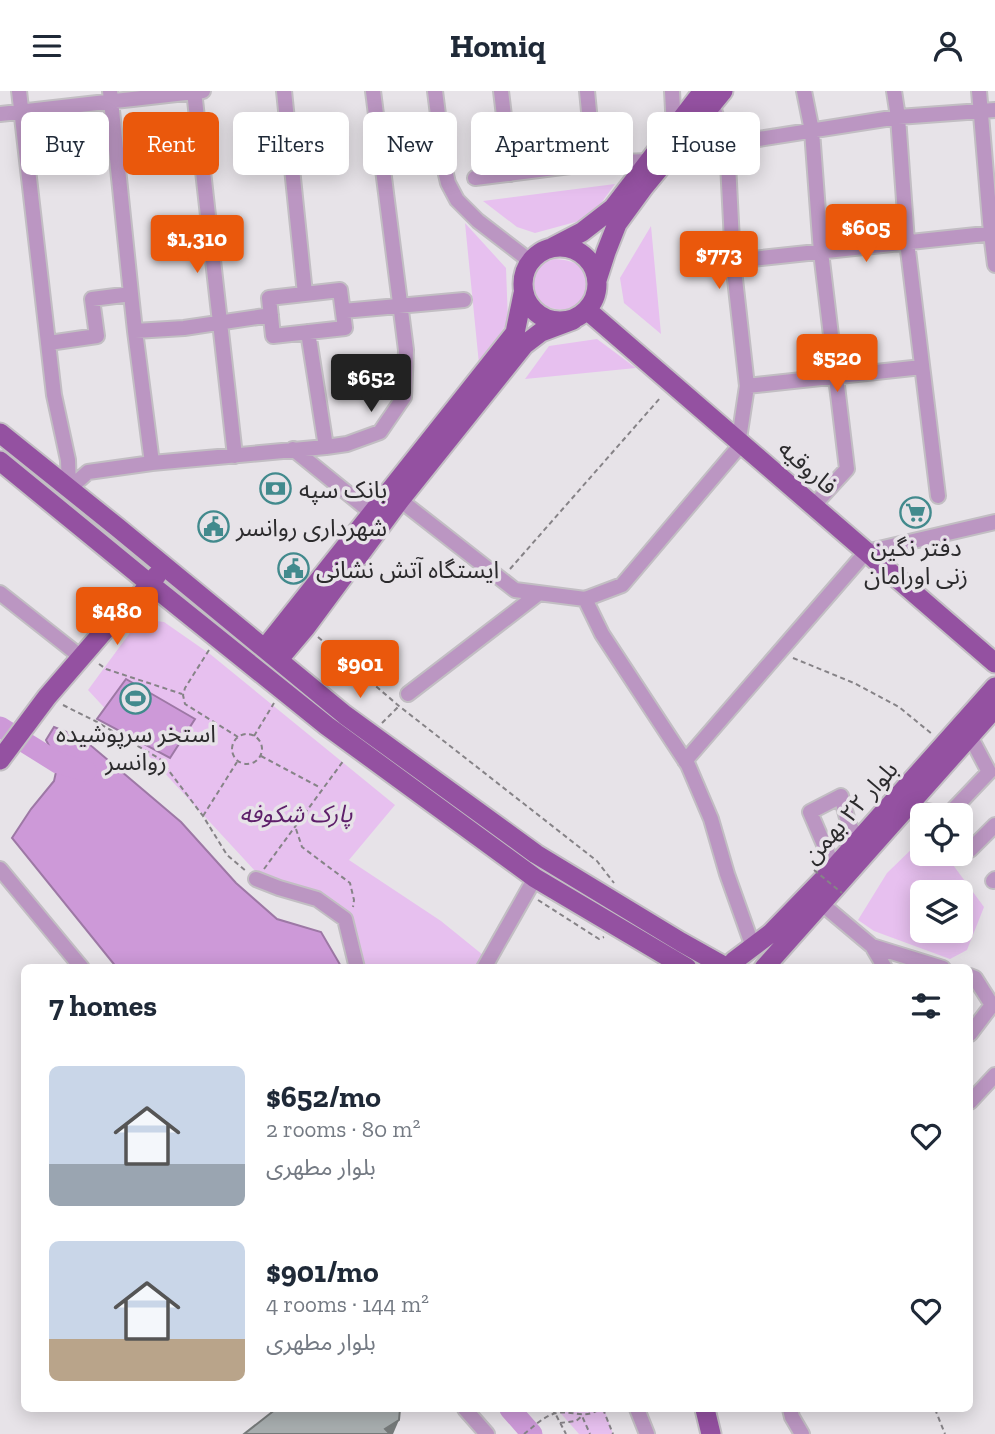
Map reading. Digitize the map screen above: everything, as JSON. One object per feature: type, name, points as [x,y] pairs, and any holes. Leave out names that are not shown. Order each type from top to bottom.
[{"type":"main road","points":[[694,112],[713,96]]},
{"type":"main road","points":[[272,654],[306,627],[400,500],[524,345],[541,333],[580,315],[596,296],[597,280],[617,224],[713,96]]},
{"type":"main road","points":[[272,654],[372,513],[515,333],[523,294],[523,277],[530,261],[540,252],[582,232],[612,208],[647,164]]},
{"type":"main road","points":[[552,247],[577,250],[594,268],[597,280]]},
{"type":"main road","points":[[523,294],[530,308],[542,318],[557,323],[580,315]]},
{"type":"main road","name":"فاروقیه","points":[[580,315],[673,383],[995,663]]},
{"type":"main road","points":[[0,433],[272,654],[345,715],[373,743],[536,877],[680,964]]},
{"type":"main road","points":[[0,461],[327,726],[373,743],[536,853],[621,905],[729,964]]},
{"type":"main road","points":[[6,752],[43,702],[122,610],[141,594],[164,566]]},
{"type":"main road","name":"بلوار ۲۲ بهمن","points":[[732,964],[771,933],[834,868],[995,687]]},
{"type":"main road","name":"بلوار ۲۲ بهمن","points":[[768,964],[995,708]]},
{"type":"main road","points":[[707,1412],[711,1434]]},
{"type":"street","points":[[19,91],[54,395],[68,460],[69,489]]},
{"type":"street","points":[[0,114],[110,96],[197,91],[219,323],[235,456]]},
{"type":"street","points":[[284,91],[305,294]]},
{"type":"street","points":[[69,489],[88,472],[152,463],[326,447],[347,444],[380,432],[404,397],[406,350],[373,91]]},
{"type":"street","points":[[435,91],[445,170],[457,200],[478,221],[530,261]]},
{"type":"street","points":[[501,91],[503,112]]},
{"type":"street","points":[[587,91],[589,112]]},
{"type":"street","points":[[672,91],[673,112]]},
{"type":"street","points":[[804,91],[812,131],[821,252],[847,469],[814,505]]},
{"type":"street","points":[[894,91],[907,242],[939,496]]},
{"type":"street","points":[[979,91],[988,111],[995,265]]},
{"type":"street","points":[[110,96],[152,463]]},
{"type":"street","points":[[760,139],[898,117],[988,111]]},
{"type":"street","points":[[475,178],[501,175]]},
{"type":"street","points":[[400,500],[515,590],[585,599],[622,585],[741,441],[747,386],[733,261],[729,175]]},
{"type":"street","points":[[733,261],[993,233]]},
{"type":"street","points":[[340,290],[343,311],[345,328],[273,336],[269,298],[340,290]]},
{"type":"street","points":[[49,343],[97,336],[92,299],[131,295]]},
{"type":"street","points":[[343,311],[464,300]]},
{"type":"street","points":[[135,331],[271,315]]},
{"type":"street","points":[[308,332],[326,447]]},
{"type":"street","points":[[747,386],[922,367]]},
{"type":"street","points":[[293,449],[372,513]]},
{"type":"street","points":[[685,761],[866,552],[995,522]]},
{"type":"street","points":[[0,593],[83,655]]},
{"type":"street","points":[[403,700],[537,594]]},
{"type":"street","points":[[585,599],[602,634],[685,761],[711,819],[753,947]]},
{"type":"street","points":[[908,807],[950,813],[989,772],[970,736]]},
{"type":"street","points":[[834,868],[810,812],[841,796],[849,825],[859,839]]},
{"type":"street","points":[[973,848],[995,825]]},
{"type":"street","points":[[0,869],[79,964]]},
{"type":"street","points":[[486,964],[536,877]]},
{"type":"street","points":[[256,879],[317,899],[345,919],[356,964]]},
{"type":"street","points":[[822,904],[872,946],[883,964]]},
{"type":"street","points":[[872,946],[930,964]]},
{"type":"street","points":[[973,977],[992,1005],[973,1030]]},
{"type":"street","points":[[973,1099],[995,1075]]},
{"type":"street","points":[[468,1412],[487,1434]]},
{"type":"street","points":[[638,1412],[647,1434]]},
{"type":"street","points":[[791,1412],[802,1434]]},
{"type":"path","points":[[500,580],[673,383]]},
{"type":"path","points":[[306,627],[403,700],[597,861],[620,892],[621,905]]},
{"type":"path","points":[[211,646],[185,688],[185,704],[238,737]]},
{"type":"path","points":[[780,652],[853,683],[899,707],[944,744]]},
{"type":"path","points":[[83,655],[106,669],[183,695]]},
{"type":"path","points":[[254,736],[282,690]]},
{"type":"path","points":[[373,743],[403,700]]},
{"type":"path","points":[[43,702],[97,722],[160,759],[203,816],[227,855],[256,879],[346,758]]},
{"type":"path","points":[[248,734],[260,743],[257,760],[248,764],[238,761],[232,752],[238,737],[248,734]]},
{"type":"path","points":[[260,755],[323,789]]},
{"type":"path","points":[[203,816],[238,761]]},
{"type":"path","points":[[296,828],[302,848],[349,883],[354,900],[353,913],[345,919]]},
{"type":"path","points":[[814,870],[842,893]]},
{"type":"path","points":[[561,1423],[576,1421],[594,1412]]},
{"type":"path","points":[[602,1412],[613,1434]]},
{"type":"path","points":[[936,1412],[945,1434]]},
{"type":"path","points":[[555,1413],[566,1434]]},
{"type":"path","points":[[524,1434],[555,1413],[582,1416]]},
{"type":"path","points":[[582,1416],[590,1434]]},
{"type":"green space","points":[[615,184],[597,209],[579,221],[535,233],[517,227],[483,201]]},
{"type":"green space","points":[[465,223],[506,268],[508,322],[479,364]]},
{"type":"green space","points":[[651,226],[661,334],[624,303],[620,278]]},
{"type":"green space","points":[[555,259],[572,262],[587,270],[588,290],[576,308],[550,308],[536,298],[532,277],[542,263]]},
{"type":"green space","points":[[597,339],[636,368],[525,379],[549,346]]},
{"type":"green space","name":"پارک شکوفه","points":[[140,619],[164,622],[210,654],[395,805],[349,860],[441,921],[494,964],[363,964],[333,901],[267,884],[88,690]]},
{"type":"green space","points":[[910,851],[910,866],[954,866],[964,880],[910,880],[910,943],[970,943],[967,950],[950,959],[874,931],[858,920],[887,873]]},
{"type":"green space","points":[[973,892],[984,907],[973,935]]},
{"type":"green space","points":[[560,1412],[605,1412],[613,1434],[579,1434]]},
{"type":"shaded area","name":"استخر سرپوشیده روانسر","points":[[126,679],[195,719],[170,758],[97,719]]},
{"type":"shaded area","points":[[54,727],[82,738],[181,822],[236,883],[277,919],[321,932],[340,964],[114,964],[12,838],[54,781],[58,763],[46,740]]},
{"type":"building","points":[[272,1412],[400,1412],[399,1420],[385,1429],[390,1434],[244,1434]]},
{"type":"waterway","points":[[0,727],[58,763],[86,771]]},
{"type":"waterway","points":[[513,1412],[532,1434]]},
{"type":"place","name":"بانک سپه","points":[[276,489]]},
{"type":"place","name":"دفتر نگین زنی اورامان","points":[[916,513]]},
{"type":"place","name":"شهرداری روانسر","points":[[213,527]]},
{"type":"place","name":"ایستگاه آتش نشانی","points":[[293,569]]},
{"type":"place","name":"استخر سرپوشیده روانسر","points":[[136,699]]}]
